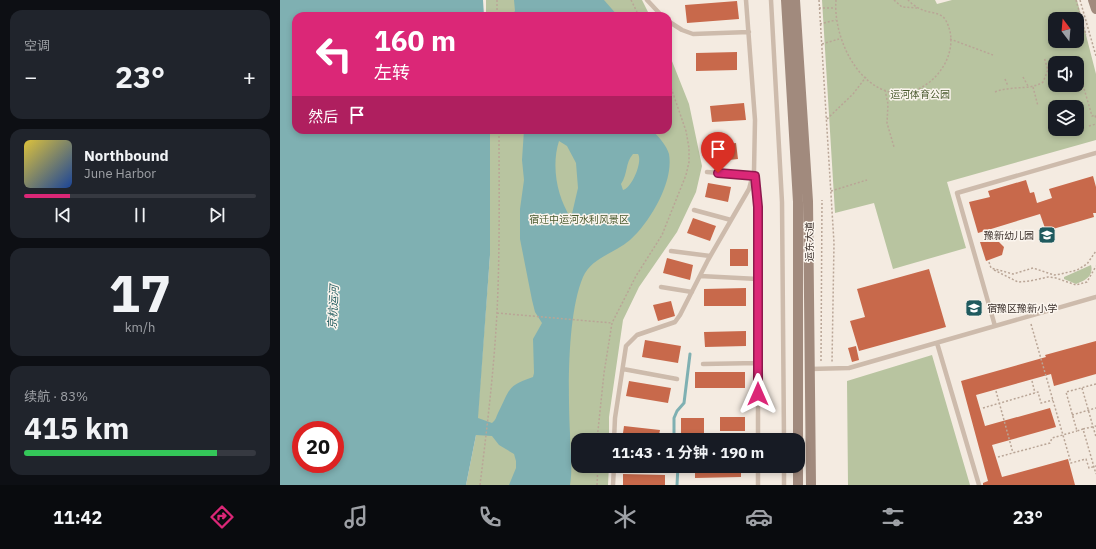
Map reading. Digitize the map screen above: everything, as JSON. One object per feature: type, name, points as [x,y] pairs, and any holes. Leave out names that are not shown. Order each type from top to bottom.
[{"type":"main road","name":"运东大道","points":[[786,0],[798,202],[798,433]]},
{"type":"main road","name":"运东大道","points":[[795,0],[808,201],[811,485]]},
{"type":"main road","points":[[1093,0],[1096,9]]},
{"type":"main road","points":[[798,473],[798,485]]},
{"type":"lane","points":[[647,0],[658,12]]},
{"type":"lane","points":[[746,0],[755,120],[754,174],[758,207],[758,433]]},
{"type":"lane","points":[[771,0],[782,202],[784,433]]},
{"type":"lane","points":[[672,24],[682,30],[693,34],[748,32]]},
{"type":"lane","points":[[995,326],[957,193],[1096,153]]},
{"type":"lane","points":[[707,172],[754,174]]},
{"type":"lane","points":[[614,433],[615,418],[626,346],[637,336],[675,322],[710,256],[749,189],[754,174]]},
{"type":"lane","points":[[694,210],[731,220]]},
{"type":"lane","points":[[671,250],[710,256]]},
{"type":"lane","points":[[700,276],[758,279]]},
{"type":"lane","points":[[661,287],[692,292]]},
{"type":"lane","points":[[810,369],[850,368],[1096,297]]},
{"type":"lane","points":[[937,343],[979,485]]},
{"type":"lane","points":[[703,364],[758,363]]},
{"type":"lane","points":[[623,369],[677,379]]},
{"type":"lane","points":[[613,485],[614,473]]},
{"type":"lane","points":[[758,473],[758,485]]},
{"type":"lane","points":[[784,473],[784,485]]},
{"type":"path","points":[[497,0],[497,12]]},
{"type":"path","points":[[630,0],[637,12]]},
{"type":"path","points":[[819,0],[834,243],[832,368]]},
{"type":"path","points":[[836,0],[836,20],[840,39],[851,60],[866,77],[885,90],[896,93],[911,91],[924,86],[934,78],[944,66],[949,56],[950,39],[945,19],[941,15],[918,8],[902,7],[894,0]]},
{"type":"path","points":[[908,0],[918,8]]},
{"type":"path","points":[[1076,0],[1086,35]]},
{"type":"path","points":[[1080,0],[1096,56]]},
{"type":"path","points":[[819,8],[835,8]]},
{"type":"path","points":[[820,24],[836,20]]},
{"type":"path","points":[[822,44],[840,39]]},
{"type":"path","points":[[950,39],[993,55]]},
{"type":"path","points":[[995,92],[1008,87],[1028,87],[1038,85],[1046,78],[1048,70],[1044,57]]},
{"type":"path","points":[[827,119],[853,94],[866,77]]},
{"type":"path","points":[[1023,77],[1028,87]]},
{"type":"path","points":[[1005,79],[1008,87]]},
{"type":"path","points":[[1033,86],[1038,106]]},
{"type":"path","points":[[1084,88],[1092,116],[1095,115],[1096,119]]},
{"type":"path","points":[[885,90],[888,104],[887,123],[894,148]]},
{"type":"path","points":[[598,433],[604,373],[612,323],[636,276],[662,235],[686,175],[690,148],[686,131],[672,91]]},
{"type":"path","points":[[1089,126],[1096,124]]},
{"type":"path","points":[[480,485],[488,419],[497,313],[499,245],[499,134]]},
{"type":"path","points":[[831,191],[867,180]]},
{"type":"path","points":[[820,369],[822,200]]},
{"type":"path","points":[[991,268],[1013,274],[1033,268],[1054,275],[1077,270],[1087,264],[1096,251]]},
{"type":"path","points":[[989,262],[991,268],[1018,282],[1056,278],[1069,283],[1081,285],[1090,277],[1096,266]]},
{"type":"path","points":[[497,313],[612,323]]},
{"type":"path","points":[[1029,316],[1071,463],[1086,459],[1088,468],[1095,467]]},
{"type":"path","points":[[1032,381],[1035,393]]},
{"type":"path","points":[[1077,431],[1066,392],[1096,384]]},
{"type":"path","points":[[1082,388],[1096,437]]},
{"type":"path","points":[[996,391],[1013,453]]},
{"type":"path","points":[[983,408],[1038,392],[1041,403],[1053,400]]},
{"type":"path","points":[[1072,415],[1096,408]]},
{"type":"path","points":[[998,457],[1050,443],[1052,438],[1096,426]]},
{"type":"path","points":[[1083,429],[1096,474]]},
{"type":"path","points":[[597,485],[598,473]]},
{"type":"green space","points":[[486,0],[642,0],[648,12],[486,12]]},
{"type":"green space","name":"运河体育公园","points":[[822,0],[935,0],[937,4],[952,0],[1077,0],[1080,12],[1048,12],[1048,48],[1084,48],[1084,27],[1096,74],[1096,140],[947,182],[966,248],[893,269],[874,203],[835,213]]},
{"type":"green space","name":"宿迁中运河水利风景区","points":[[672,61],[689,104],[702,166],[696,192],[677,232],[639,287],[623,320],[609,417],[609,433],[571,433],[571,473],[609,473],[608,485],[466,485],[476,435],[490,255],[490,134],[672,134]]},
{"type":"green space","points":[[1091,265],[1092,269],[1090,275],[1083,281],[1076,284],[1064,279],[1064,277]]},
{"type":"green space","points":[[932,355],[970,485],[848,485],[847,381]]},
{"type":"water","name":"京杭运河","points":[[280,0],[483,0],[484,12],[292,12],[292,134],[490,134],[490,255],[478,418],[492,423],[495,420],[507,394],[513,386],[533,377],[534,373],[533,339],[542,323],[535,312],[520,239],[520,209],[524,180],[522,160],[524,134],[656,134],[662,141],[669,154],[670,165],[664,189],[659,201],[645,223],[624,245],[597,260],[587,270],[578,293],[571,332],[569,375],[570,485],[509,485],[516,468],[514,454],[499,445],[492,436],[476,435],[466,485],[280,485]],"holes":[[[559,141],[567,146],[576,163],[578,188],[571,218],[562,201],[556,171]],[[633,154],[638,154],[639,157],[636,174],[630,185],[623,190],[621,184],[625,176],[630,157]]]},
{"type":"water","points":[[514,0],[604,0],[614,12],[514,12]]},
{"type":"building","points":[[737,1],[739,19],[687,23],[685,5]]},
{"type":"building","points":[[737,52],[737,70],[696,71],[696,53]]},
{"type":"building","points":[[744,103],[746,120],[712,122],[710,106]]},
{"type":"building","points":[[736,143],[738,159],[711,162],[710,146]]},
{"type":"building","points":[[1093,176],[1096,187],[1096,213],[1093,213],[1094,217],[1046,231],[1040,214],[978,233],[969,202],[990,197],[988,191],[1026,180],[1030,193],[1034,192],[1037,203],[1052,198],[1049,189]]},
{"type":"building","points":[[708,183],[731,187],[728,202],[705,197]]},
{"type":"building","points":[[693,218],[716,226],[710,241],[687,233]]},
{"type":"building","points":[[980,242],[999,242],[1004,247],[1002,255],[986,261]]},
{"type":"building","points":[[730,249],[748,249],[748,266],[730,266]]},
{"type":"building","points":[[667,258],[693,265],[690,280],[663,273]]},
{"type":"building","points":[[929,269],[946,327],[859,351],[850,321],[865,317],[857,289]]},
{"type":"building","points":[[746,288],[746,306],[704,306],[704,289]]},
{"type":"building","points":[[671,301],[675,316],[658,321],[653,305]]},
{"type":"building","points":[[746,331],[746,346],[705,347],[704,332]]},
{"type":"building","points":[[645,340],[681,346],[678,363],[642,357]]},
{"type":"building","points":[[1096,341],[1096,374],[1054,386],[1051,374],[976,395],[985,426],[1050,408],[1056,427],[992,445],[1002,477],[1068,459],[1075,485],[983,485],[983,483],[988,481],[961,381]]},
{"type":"building","points":[[856,346],[859,360],[852,362],[848,348]]},
{"type":"building","points":[[695,372],[745,372],[745,388],[695,388]]},
{"type":"building","points":[[629,381],[671,388],[668,403],[626,396]]},
{"type":"building","points":[[720,417],[745,417],[745,431],[720,431]]},
{"type":"building","points":[[681,418],[704,418],[704,433],[681,433]]},
{"type":"building","points":[[624,426],[660,430],[659,433],[623,433]]},
{"type":"building","points":[[695,473],[741,473],[741,477],[695,478]]},
{"type":"building","points":[[623,474],[665,475],[665,485],[623,485]]},
{"type":"waterway","points":[[674,433],[674,418],[677,411],[684,403],[690,354]]},
{"type":"waterway","points":[[677,485],[678,473]]},
{"type":"place","name":"豫新幼儿园","points":[[1047,235]]},
{"type":"place","name":"宿豫区豫新小学","points":[[974,308]]},
{"type":"route","points":[[718,173],[740,176],[755,176],[758,207],[758,394]]}]
